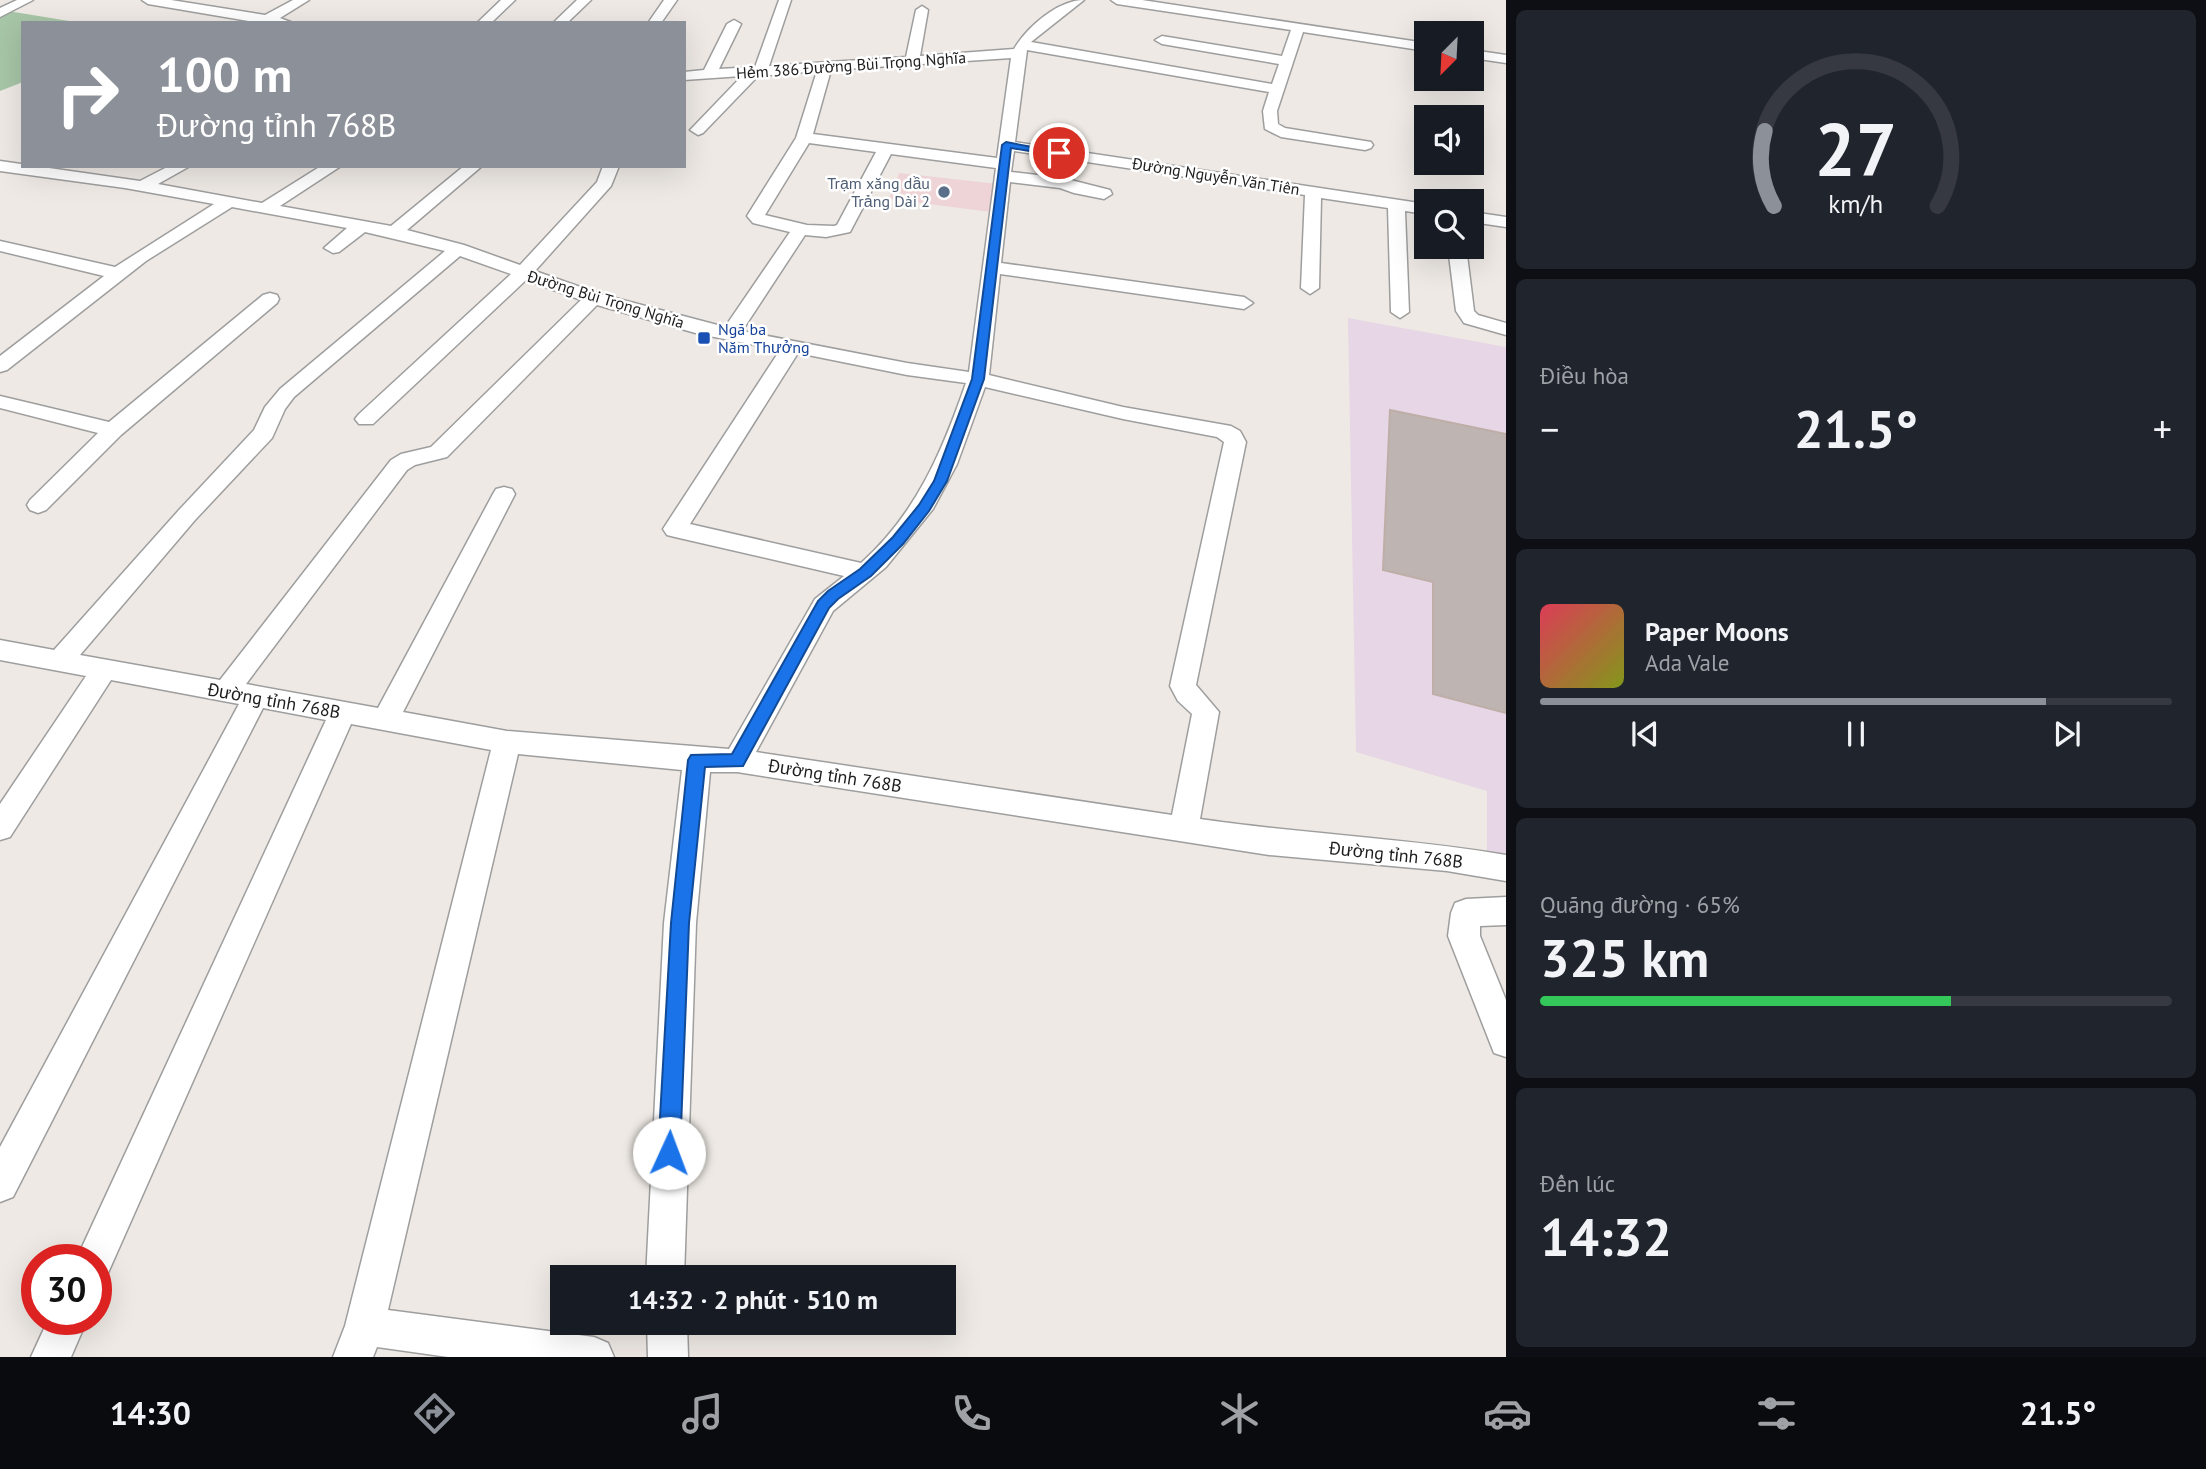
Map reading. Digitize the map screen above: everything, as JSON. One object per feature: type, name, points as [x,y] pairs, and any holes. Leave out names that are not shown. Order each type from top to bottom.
[{"type":"street","points":[[0,13],[27,0]]},
{"type":"street","points":[[148,0],[254,20],[303,0]]},
{"type":"street","points":[[485,21],[509,0]]},
{"type":"street","points":[[561,21],[585,0]]},
{"type":"street","points":[[655,21],[671,0]]},
{"type":"street","points":[[698,130],[757,72],[785,0]]},
{"type":"street","points":[[737,761],[824,605],[833,595],[866,573],[898,540],[924,508],[940,481],[978,379],[1006,145],[1021,49],[1028,37],[1078,0]]},
{"type":"street","points":[[1117,0],[1414,45]]},
{"type":"street","points":[[912,61],[922,10]]},
{"type":"street","points":[[709,75],[734,24]]},
{"type":"street","points":[[1298,28],[1285,61],[1269,118],[1270,126],[1274,130],[1365,145]]},
{"type":"street","points":[[1162,40],[1285,61]]},
{"type":"street","name":"Hẻm 386 Đường Bùi Trọng Nghĩa","points":[[686,76],[825,68],[1021,49],[1277,89]]},
{"type":"street","points":[[1484,56],[1506,59]]},
{"type":"street","points":[[825,68],[804,138],[756,216],[830,233],[844,228],[886,148]]},
{"type":"street","points":[[804,138],[886,148],[1003,170],[1104,194]]},
{"type":"street","name":"Đường Nguyễn Văn Tiên","points":[[1006,145],[1414,207]]},
{"type":"street","points":[[0,165],[21,154]]},
{"type":"street","name":"Đường Bùi Trọng Nghĩa","points":[[0,165],[142,186],[395,232],[458,249],[593,298],[730,334],[907,369],[978,379],[1123,413],[1223,431],[1232,436],[1235,442],[1183,686],[1186,694],[1199,702],[1206,712],[1184,829]]},
{"type":"street","points":[[142,186],[178,168]]},
{"type":"street","points":[[264,209],[330,168]]},
{"type":"street","points":[[395,232],[472,168]]},
{"type":"street","points":[[366,418],[523,273],[605,183],[610,168]]},
{"type":"street","points":[[1310,288],[1313,191]]},
{"type":"street","points":[[0,366],[140,257],[229,202]]},
{"type":"street","points":[[1396,204],[1400,312]]},
{"type":"street","points":[[1484,219],[1506,222]]},
{"type":"street","points":[[333,248],[361,226]]},
{"type":"street","points":[[730,334],[801,228]]},
{"type":"street","points":[[0,246],[120,274]]},
{"type":"street","points":[[60,661],[187,515],[264,433],[275,407],[287,393],[458,249]]},
{"type":"street","points":[[1458,259],[1465,311],[1471,318],[1506,329]]},
{"type":"street","points":[[992,267],[1244,303]]},
{"type":"street","points":[[225,692],[399,465],[411,457],[426,458],[439,452],[593,298]]},
{"type":"street","points":[[38,505],[113,430],[270,299]]},
{"type":"street","points":[[0,346],[20,350]]},
{"type":"street","points":[[792,347],[675,528],[866,573]]},
{"type":"street","points":[[0,402],[113,430]]},
{"type":"street","points":[[386,721],[504,494]]},
{"type":"street","name":"Đường tỉnh 768B","points":[[0,650],[506,742],[697,760],[737,761],[1269,842],[1447,858],[1506,868]]},
{"type":"street","points":[[0,828],[104,670]]},
{"type":"street","points":[[0,1184],[256,696]]},
{"type":"street","points":[[102,1244],[343,713]]},
{"type":"street","points":[[506,742],[359,1341],[594,1357]]},
{"type":"street","points":[[666,1265],[680,923],[697,760]]},
{"type":"street","points":[[1506,911],[1466,914],[1464,936],[1506,1041]]},
{"type":"street","points":[[51,1357],[61,1335]]},
{"type":"street","points":[[667,1335],[668,1357]]},
{"type":"shaded area","name":"Trạm xăng dầu Trảng Dài 2","points":[[899,173],[998,184],[991,212],[889,199]]},
{"type":"shaded area","points":[[1348,318],[1506,347],[1506,855],[1487,852],[1487,791],[1356,752]]},
{"type":"green space","points":[[8,11],[69,21],[21,21],[21,83],[0,91],[0,15]]},
{"type":"building","points":[[1390,410],[1506,434],[1506,713],[1433,694],[1433,582],[1383,570]]},
{"type":"place","name":"Trạm xăng dầu Trảng Dài 2","points":[[944,192]]},
{"type":"place","name":"Ngã ba Năm Thưởng","points":[[704,338]]},
{"type":"route","points":[[669,1153],[680,923],[697,760],[737,761],[824,605],[833,595],[866,573],[924,508],[950,458],[978,379],[1006,145],[1059,153]]}]
